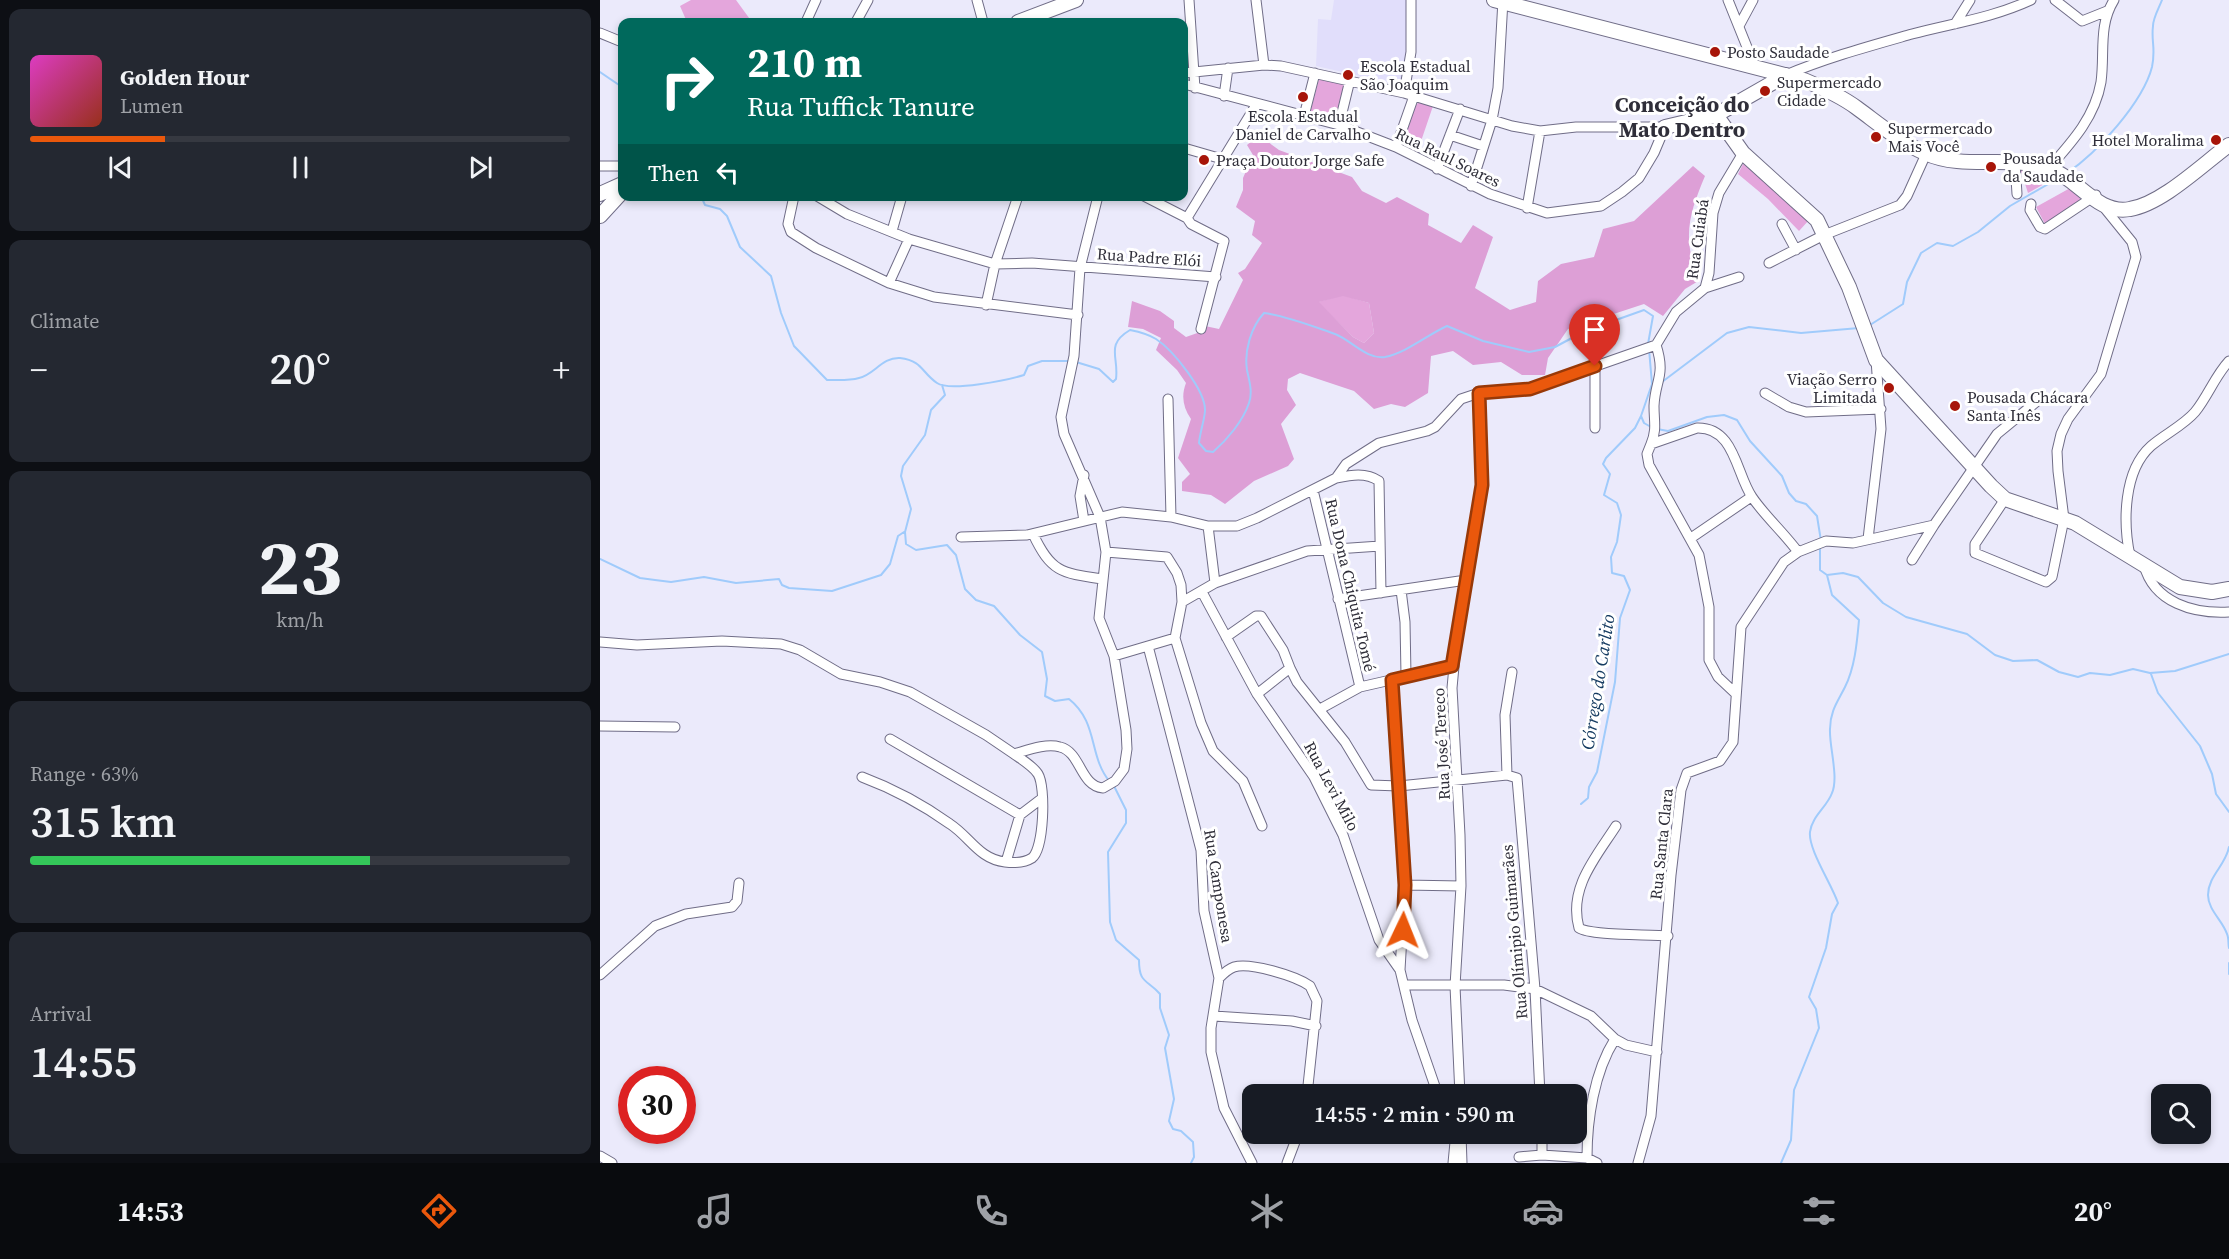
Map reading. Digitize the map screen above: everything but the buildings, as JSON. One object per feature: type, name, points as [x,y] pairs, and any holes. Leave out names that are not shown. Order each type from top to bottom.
[{"type":"main road","points":[[1029,18],[1076,0]]},
{"type":"main road","points":[[1500,1],[1804,80],[1832,92],[1892,134],[1926,154],[1957,160],[2015,163],[2060,174],[2094,196],[2129,210],[2143,206],[2229,145]]},
{"type":"main road","points":[[1755,67],[1764,86]]},
{"type":"main road","points":[[1665,127],[1716,115],[1786,75]]},
{"type":"main road","points":[[1716,115],[1743,153],[1801,203],[1817,220],[1876,360],[1972,468],[2005,499],[2064,519],[2181,587],[2212,592],[2229,590]]},
{"type":"main road","points":[[2094,196],[2120,201],[2140,198],[2229,135]]},
{"type":"main road","points":[[600,194],[618,186]]},
{"type":"main road","points":[[600,216],[618,196]]},
{"type":"street","points":[[808,18],[816,0]]},
{"type":"street","points":[[858,18],[868,0]]},
{"type":"street","points":[[977,0],[982,18]]},
{"type":"street","points":[[1189,0],[1195,88]]},
{"type":"street","points":[[1256,0],[1264,65]]},
{"type":"street","points":[[1404,93],[1411,52],[1411,0]]},
{"type":"street","points":[[1728,0],[1755,67]]},
{"type":"street","points":[[1739,26],[1753,0]]},
{"type":"street","points":[[1955,24],[1970,0]]},
{"type":"street","points":[[2055,0],[2082,21],[2107,12]]},
{"type":"street","points":[[2060,174],[2097,99],[2107,12],[2114,0]]},
{"type":"street","points":[[1470,186],[1492,120],[1498,88],[1500,1]]},
{"type":"street","points":[[1786,75],[1810,65],[1955,24],[2004,13],[2026,1]]},
{"type":"street","points":[[600,33],[618,40]]},
{"type":"street","points":[[1188,72],[1264,65],[1315,73],[1404,93],[1492,120],[1540,131],[1576,127],[1665,127]]},
{"type":"street","points":[[1224,96],[1228,68]]},
{"type":"street","points":[[1304,116],[1315,73]]},
{"type":"street","points":[[1339,125],[1350,80]]},
{"type":"street","name":"Rua Raul Soares","points":[[1188,85],[1339,125],[1396,147],[1470,186],[1527,208],[1547,213],[1601,206],[1639,178],[1654,153],[1665,127]]},
{"type":"street","points":[[1396,147],[1414,96]]},
{"type":"street","points":[[1187,218],[1256,105]]},
{"type":"street","points":[[1437,169],[1460,109]]},
{"type":"street","points":[[1527,208],[1540,131]]},
{"type":"street","points":[[1450,135],[1483,146]]},
{"type":"street","points":[[1188,149],[1222,159]]},
{"type":"street","name":"Rua Cuiabá","points":[[1649,348],[1676,312],[1705,288],[1709,273],[1713,213],[1719,193],[1743,153]]},
{"type":"street","points":[[1769,263],[1824,235],[1900,205],[1907,196],[1926,154]]},
{"type":"street","points":[[2015,163],[2017,194]]},
{"type":"street","points":[[600,166],[618,166]]},
{"type":"street","points":[[2005,499],[1975,544],[1975,553],[2042,582],[2050,580],[2064,519],[2058,471],[2061,434],[2068,419],[2101,374],[2136,257],[2132,242],[2094,196],[2045,229],[2040,227],[2030,210],[2031,204]]},
{"type":"street","points":[[793,201],[788,224],[791,232],[816,248],[889,283],[934,297],[1078,315]]},
{"type":"street","name":"Rua Padre Elói","points":[[825,201],[847,214],[909,239],[995,264],[1032,263],[1216,277]]},
{"type":"street","points":[[892,231],[901,201]]},
{"type":"street","points":[[986,305],[995,264],[1016,201]]},
{"type":"street","points":[[1014,754],[1046,746],[1064,748],[1093,785],[1103,788],[1115,781],[1124,769],[1127,749],[1114,656],[1099,618],[1106,552],[1100,517],[1062,424],[1073,367],[1080,268],[1097,201]]},
{"type":"street","points":[[1154,201],[1224,241],[1201,329]]},
{"type":"street","points":[[1782,224],[1796,250]]},
{"type":"street","points":[[889,283],[909,239]]},
{"type":"street","points":[[1705,288],[1739,277]]},
{"type":"street","points":[[1336,478],[1346,464],[1379,442],[1427,431],[1461,399],[1479,393],[1530,389],[1649,348],[1660,382],[1654,404],[1656,430],[1649,448],[1649,465],[1691,538],[1706,580],[1709,660],[1718,677],[1735,693]]},
{"type":"street","points":[[1868,539],[1881,429],[1876,360]]},
{"type":"street","points":[[2130,556],[2126,535],[2129,495],[2135,470],[2148,448],[2194,413],[2229,361]]},
{"type":"street","points":[[1595,366],[1595,428]]},
{"type":"street","name":"Rua José Tereco","points":[[1459,1084],[1455,986],[1461,886],[1452,666],[1482,485],[1479,393]]},
{"type":"street","points":[[1765,393],[1789,407],[1806,412],[1881,409]]},
{"type":"street","points":[[1912,560],[1972,468],[2002,429],[2041,398]]},
{"type":"street","points":[[1168,399],[1171,517]]},
{"type":"street","points":[[1649,448],[1697,428],[1704,428],[1722,436],[1732,452],[1751,496],[1798,552]]},
{"type":"street","points":[[1360,454],[1360,475]]},
{"type":"street","points":[[1084,475],[1080,496],[1084,521]]},
{"type":"street","points":[[961,537],[1033,534],[1122,512],[1171,517],[1208,525],[1237,526],[1336,478],[1372,476],[1379,481],[1381,593]]},
{"type":"street","name":"Rua Dona Chiquita Tomé","points":[[1313,490],[1325,549],[1360,687]]},
{"type":"street","points":[[1691,538],[1751,496]]},
{"type":"street","points":[[1208,525],[1215,583]]},
{"type":"street","name":"Rua Santa Clara","points":[[1638,1163],[1651,1116],[1668,936],[1671,875],[1684,776],[1690,770],[1719,761],[1728,753],[1735,734],[1735,693],[1741,627],[1771,579],[1784,562],[1798,552],[1821,542],[1853,543],[1934,525]]},
{"type":"street","points":[[1033,534],[1043,555],[1058,570],[1102,579]]},
{"type":"street","points":[[1182,602],[1215,583],[1307,551],[1380,546]]},
{"type":"street","points":[[1106,552],[1167,557],[1177,573],[1182,602],[1175,638],[1209,742],[1220,759],[1243,781],[1262,826]]},
{"type":"street","points":[[2144,565],[2148,580],[2155,589],[2176,603],[2199,611],[2229,612]]},
{"type":"street","points":[[1338,599],[1466,580]]},
{"type":"street","points":[[1401,590],[1405,622],[1406,675]]},
{"type":"street","name":"Rua Levi Milo","points":[[1202,592],[1257,694],[1314,777],[1343,836],[1379,940],[1400,970]]},
{"type":"street","points":[[1226,636],[1256,616],[1261,616],[1283,650],[1298,682],[1345,742],[1367,781],[1376,786],[1399,786],[1506,775],[1504,716],[1512,672]]},
{"type":"street","points":[[1114,656],[1175,638]]},
{"type":"street","points":[[600,642],[637,645],[722,641],[781,644],[800,650],[828,669],[841,674],[880,682],[910,692],[986,735],[1038,774],[1041,799],[1039,848],[1033,857],[1020,862],[992,859],[980,852],[953,826],[915,800],[862,777]]},
{"type":"street","name":"Rua Camponesa","points":[[1148,646],[1201,850],[1204,911],[1219,978],[1210,1041],[1224,1108],[1252,1163]]},
{"type":"street","points":[[1320,709],[1360,687],[1452,666]]},
{"type":"street","points":[[1257,694],[1290,668]]},
{"type":"street","points":[[1392,680],[1405,885],[1400,970],[1412,1020],[1434,1084]]},
{"type":"street","points":[[600,726],[675,727]]},
{"type":"street","points":[[890,739],[1020,814]]},
{"type":"street","name":"Rua Olímipio Guimarães","points":[[1506,775],[1513,776],[1519,783],[1523,867],[1535,989],[1539,1084]]},
{"type":"street","points":[[1006,862],[1020,814],[1041,799]]},
{"type":"street","points":[[1616,826],[1593,858],[1581,880],[1577,903],[1579,928],[1590,932],[1668,936]]},
{"type":"street","points":[[600,975],[655,926],[687,914],[732,907],[737,901],[739,883]]},
{"type":"street","points":[[1405,885],[1461,886]]},
{"type":"street","points":[[1219,978],[1233,967],[1242,966],[1305,982],[1314,992],[1317,1001],[1316,1026],[1308,1084]]},
{"type":"street","points":[[1404,985],[1504,985],[1535,989],[1591,1016],[1615,1039],[1626,1045],[1657,1052]]},
{"type":"street","points":[[1214,1016],[1316,1026]]},
{"type":"street","points":[[1587,1158],[1590,1118],[1603,1061],[1615,1039]]},
{"type":"street","points":[[1287,1163],[1294,1144]]},
{"type":"street","points":[[1453,1163],[1457,1144]]},
{"type":"street","points":[[1459,1144],[1462,1163]]},
{"type":"street","points":[[1542,1144],[1542,1155]]},
{"type":"street","points":[[600,1155],[612,1163]]},
{"type":"street","points":[[1519,1157],[1542,1155],[1587,1158],[1597,1163]]},
{"type":"shaded area","points":[[691,0],[736,0],[749,18],[685,18],[680,6]]},
{"type":"shaded area","points":[[1334,0],[1408,0],[1407,62],[1401,85],[1316,66],[1318,19],[1331,20]]},
{"type":"shaded area","points":[[1319,79],[1344,84],[1335,120],[1310,113]]},
{"type":"shaded area","points":[[1420,101],[1433,106],[1417,153],[1401,144],[1415,106]]},
{"type":"shaded area","points":[[1264,139],[1279,150],[1352,177],[1362,191],[1386,203],[1397,197],[1429,214],[1428,225],[1461,243],[1473,225],[1493,237],[1475,288],[1510,310],[1536,302],[1538,281],[1561,264],[1594,257],[1603,229],[1634,221],[1693,166],[1705,176],[1689,227],[1692,259],[1699,263],[1700,280],[1685,289],[1663,316],[1644,304],[1568,329],[1548,358],[1545,375],[1522,375],[1501,362],[1473,365],[1453,351],[1431,356],[1428,393],[1405,407],[1391,404],[1374,409],[1354,391],[1300,373],[1288,379],[1287,390],[1296,405],[1281,424],[1294,459],[1288,466],[1254,481],[1225,504],[1211,495],[1182,491],[1182,482],[1190,474],[1178,458],[1191,419],[1184,401],[1186,383],[1177,370],[1156,350],[1161,338],[1143,329],[1128,327],[1132,301],[1160,311],[1174,321],[1174,328],[1186,337],[1203,331],[1205,326],[1219,329],[1243,280],[1238,273],[1245,269],[1262,243],[1252,235],[1255,221],[1236,207],[1243,190],[1243,178],[1253,155],[1247,145],[1253,140]],"holes":[[[1343,296],[1369,303],[1374,333],[1364,343],[1353,337],[1319,302]]]},
{"type":"shaded area","points":[[1745,160],[1809,220],[1799,231],[1768,199],[1738,174]]},
{"type":"shaded area","points":[[2020,168],[2057,177],[2028,193]]},
{"type":"shaded area","points":[[2072,187],[2082,201],[2045,224],[2036,207]]},
{"type":"shaded area","points":[[1343,295],[1369,303],[1374,333],[1364,343],[1353,337],[1318,302]]},
{"type":"waterway","points":[[2067,173],[2105,140],[2139,96],[2152,67],[2153,23],[2162,0]]},
{"type":"waterway","points":[[600,72],[618,84]]},
{"type":"waterway","points":[[1870,325],[1903,304],[1907,282],[1921,253],[1937,243],[1953,246],[1978,232],[2010,206],[2057,179]]},
{"type":"waterway","points":[[703,201],[705,205],[720,209],[727,216],[740,247],[771,276],[781,313],[794,346],[827,380],[859,378],[888,360],[900,358],[918,364],[937,383],[966,386],[1024,375],[1028,366],[1042,361],[1070,361]]},
{"type":"waterway","points":[[1076,362],[1099,369],[1113,382],[1116,379],[1115,346],[1122,335],[1130,330],[1156,339],[1179,361],[1200,393],[1205,411],[1199,443],[1206,451],[1213,452],[1234,430],[1249,403],[1251,390],[1246,363],[1248,347],[1255,325],[1264,313],[1291,319],[1335,334],[1365,353],[1378,357],[1401,352],[1447,326],[1483,341],[1529,352],[1555,347],[1585,331],[1644,310],[1653,316],[1648,344]]},
{"type":"waterway","points":[[1662,382],[1727,333],[1749,327],[1801,333],[1859,328]]},
{"type":"waterway","points":[[1649,349],[1652,384],[1641,416],[1644,423],[1651,427]]},
{"type":"waterway","points":[[942,385],[945,395],[931,410],[925,435],[903,466],[901,476],[911,509],[905,532],[906,544],[916,550],[947,545],[956,555],[965,589],[976,600],[994,606],[1020,635],[1042,652],[1047,679],[1045,696],[1055,701],[1069,699],[1078,708],[1085,718],[1103,772],[1110,782]]},
{"type":"waterway","points":[[1657,429],[1668,431],[1707,417],[1724,415],[1737,420],[1750,441],[1782,476],[1789,493],[1796,501],[1806,504],[1817,516],[1821,541]]},
{"type":"waterway","name":"Córrego do Carlito","points":[[1581,804],[1588,798],[1589,787],[1597,772],[1615,682],[1620,618],[1630,590],[1624,576],[1612,573],[1611,557],[1617,542],[1621,515],[1617,503],[1604,495],[1610,474],[1603,464],[1635,428],[1641,416]]},
{"type":"waterway","points":[[600,559],[640,578],[671,582],[704,577],[736,583],[779,579],[782,585],[789,588],[832,591],[881,575],[890,564],[898,536],[904,532]]},
{"type":"waterway","points":[[1820,547],[1820,570],[1827,575],[1843,573],[1858,577],[1883,603],[1906,617],[1967,634],[1995,655],[2013,661],[2037,660],[2059,672],[2078,677],[2090,673],[2110,675],[2133,669],[2150,673],[2175,671],[2229,654]]},
{"type":"waterway","points":[[1781,1163],[1791,1140],[1794,1090],[1819,1028],[1816,1009],[1809,997],[1826,948],[1832,914],[1838,903],[1816,857],[1810,832],[1811,826],[1830,798],[1834,786],[1830,723],[1851,671],[1859,620],[1832,595],[1827,575]]},
{"type":"waterway","points":[[2151,674],[2158,693],[2200,746],[2212,774],[2216,794],[2229,812]]},
{"type":"waterway","points":[[1114,786],[1126,810],[1126,823],[1108,852],[1110,922],[1116,940],[1139,960],[1142,977],[1160,994],[1160,1008],[1169,1035],[1165,1048],[1174,1099],[1169,1121],[1173,1129],[1181,1131],[1193,1142],[1194,1157],[1191,1163]]},
{"type":"waterway","points":[[2229,847],[2211,882],[2208,895],[2210,906],[2227,934],[2229,948]]},
{"type":"waterway","points":[[2229,963],[2229,974]]},
{"type":"place","name":"Posto Saudade","points":[[1715,52]]},
{"type":"place","name":"Escola Estadual São Joaquim","points":[[1348,75]]},
{"type":"place","name":"Supermercado Cidade","points":[[1765,91]]},
{"type":"place","name":"Escola Estadual Daniel de Carvalho","points":[[1303,97]]},
{"type":"place","name":"Supermercado Mais Você","points":[[1876,137]]},
{"type":"place","name":"Hotel Moralima","points":[[2216,140]]},
{"type":"place","name":"Praça Doutor Jorge Safe","points":[[1204,160]]},
{"type":"place","name":"Pousada da Saudade","points":[[1991,167]]},
{"type":"place","name":"Viação Serro Limitada","points":[[1889,388]]},
{"type":"place","name":"Pousada Chácara Santa Inês","points":[[1955,406]]},
{"type":"district","name":"Conceição do Mato Dentro","points":[[1682,116]]},
{"type":"route","points":[[1403,930],[1405,885],[1392,680],[1452,666],[1482,485],[1479,393],[1530,389],[1595,366]]}]
